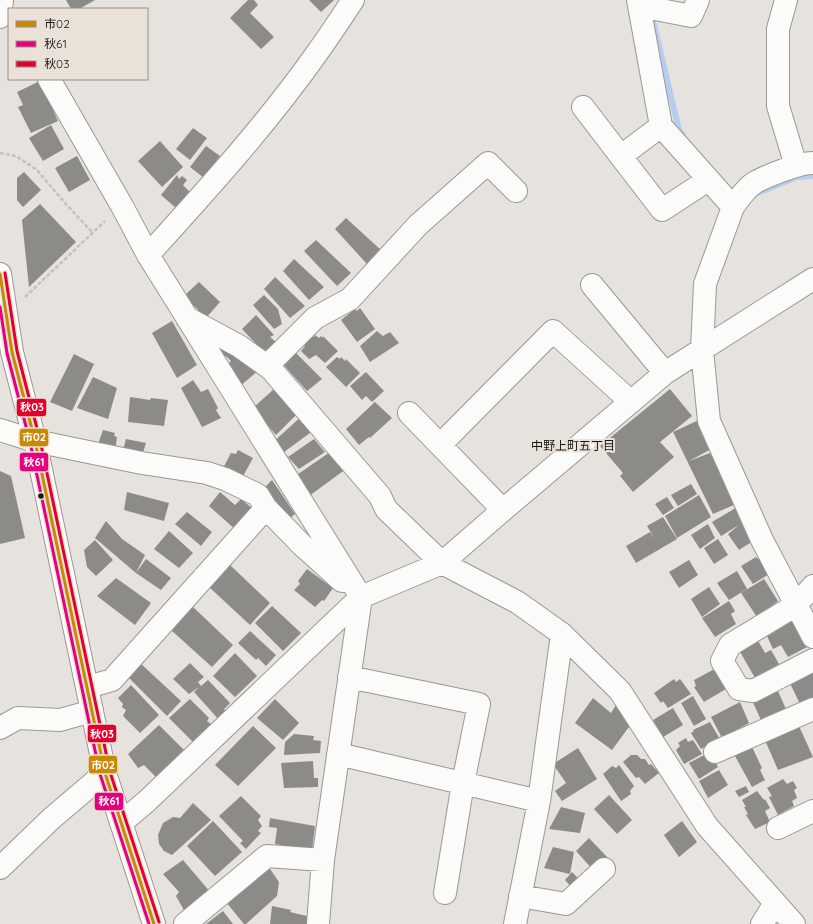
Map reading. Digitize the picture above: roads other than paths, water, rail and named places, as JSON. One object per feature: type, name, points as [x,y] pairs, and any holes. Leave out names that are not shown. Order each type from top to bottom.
[{"type":"street","points":[[148,255],[214,182],[278,105],[317,54],[353,0]]},
{"type":"street","points":[[698,0],[690,16],[639,3],[661,126],[733,207]]},
{"type":"street","points":[[786,0],[778,29],[778,106],[805,165],[791,167],[753,184],[742,194],[733,207],[705,284],[702,350],[709,421],[762,540],[813,637]]},
{"type":"street","points":[[50,80],[122,206],[148,255],[361,597],[323,860],[318,924]]},
{"type":"street","points":[[583,107],[662,210],[708,180]]},
{"type":"street","points":[[621,156],[661,126]]},
{"type":"street","points":[[267,366],[315,318],[350,299],[418,226],[488,164],[516,191]]},
{"type":"street","points":[[0,274],[7,314],[6,357],[35,442],[105,773],[154,924]]},
{"type":"street","points":[[121,823],[361,597],[442,563],[665,373],[813,279]]},
{"type":"street","points":[[592,285],[665,373]]},
{"type":"street","points":[[186,317],[240,346],[271,369],[380,496],[386,509],[442,563],[517,602],[562,634],[620,691],[707,826],[794,924]]},
{"type":"street","points":[[440,445],[553,331],[631,402]]},
{"type":"street","points":[[409,414],[503,510]]},
{"type":"street","points":[[0,430],[35,442],[142,463],[207,473],[225,479],[258,495],[266,508],[302,545],[361,597]]},
{"type":"street","points":[[88,687],[112,680],[266,508]]},
{"type":"street","points":[[813,586],[796,605],[730,645],[722,661],[739,689],[752,690],[813,660]]},
{"type":"street","points":[[515,924],[539,801],[562,634]]},
{"type":"street","points":[[350,677],[479,704],[462,783],[445,893]]},
{"type":"street","points":[[715,752],[813,709]]},
{"type":"street","points":[[0,728],[18,718],[60,720],[92,711]]},
{"type":"street","points":[[338,754],[539,801]]},
{"type":"street","points":[[0,868],[52,818],[105,773]]},
{"type":"street","points":[[778,828],[813,811]]},
{"type":"street","points":[[185,924],[268,856],[323,860]]},
{"type":"street","points":[[520,896],[566,904],[604,869]]},
{"type":"street","points":[[762,924],[775,903]]},
{"type":"waterway","points":[[652,17],[679,130],[683,135]]},
{"type":"waterway","points":[[755,194],[797,177],[813,176]]},
{"type":"district","name":"中野上町五丁目","points":[[573,445]]}]
